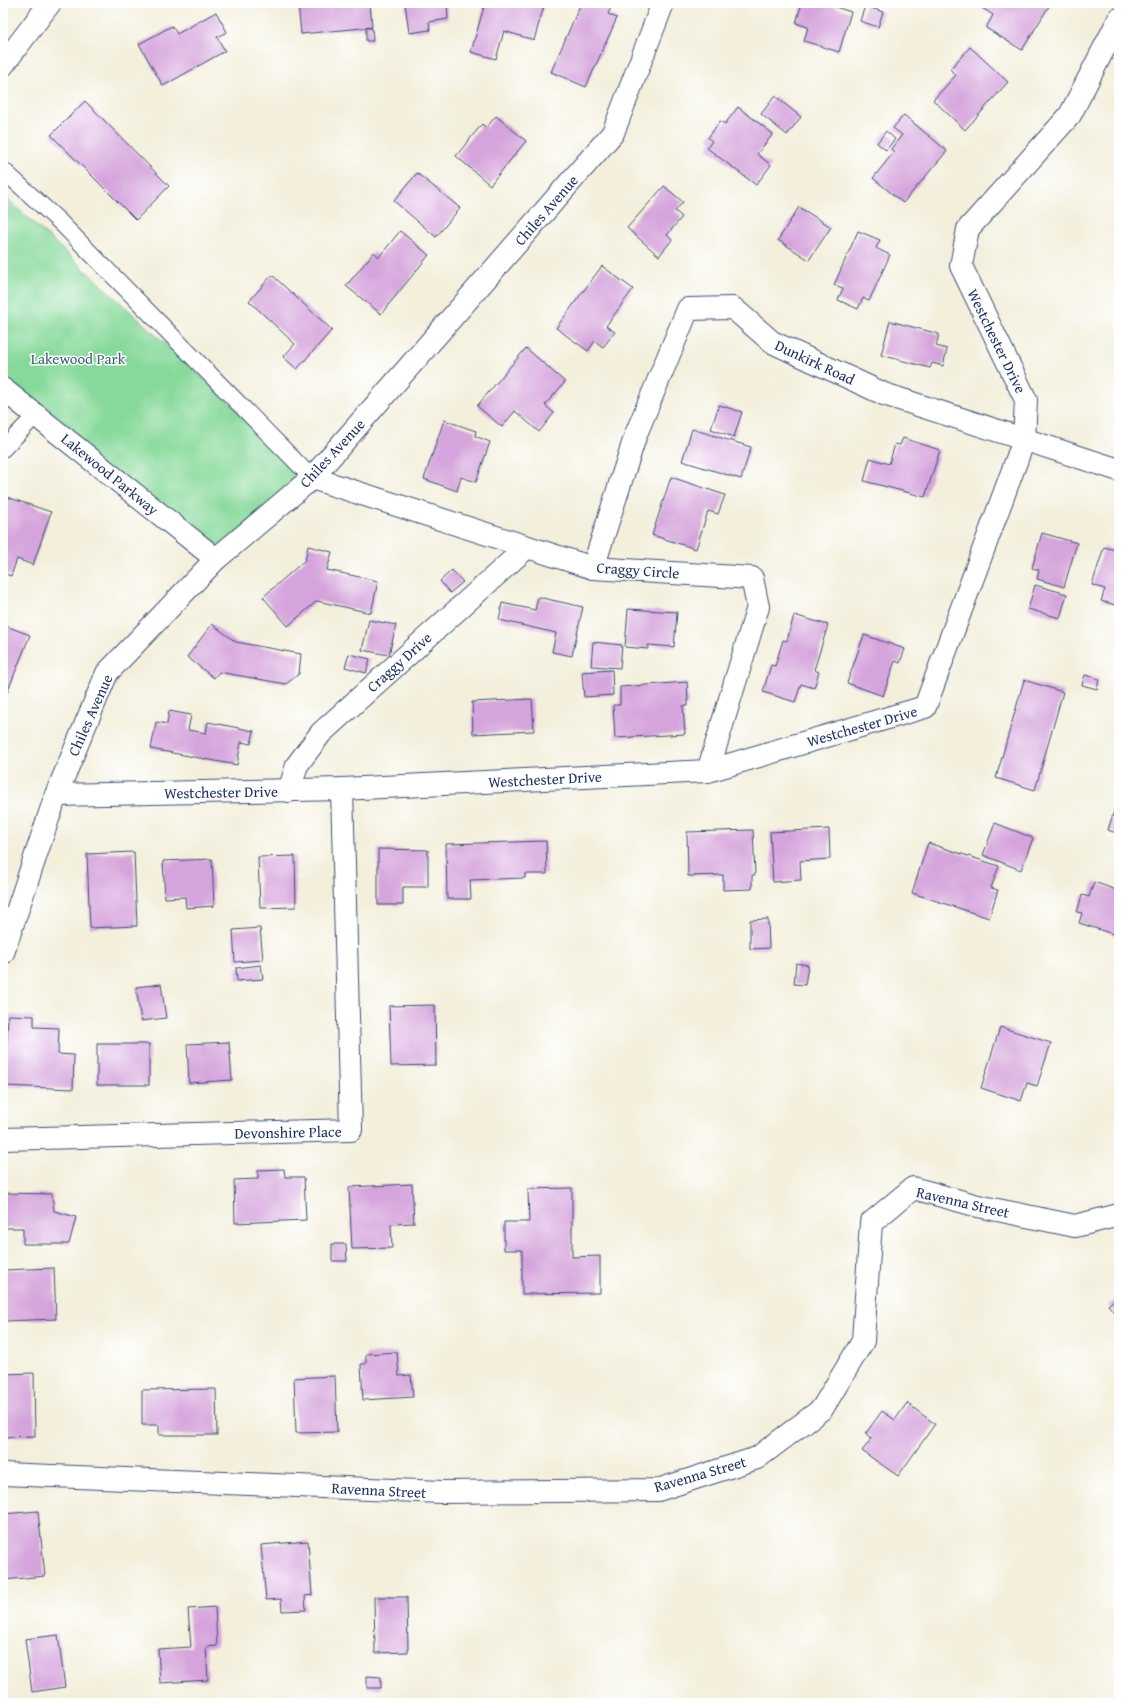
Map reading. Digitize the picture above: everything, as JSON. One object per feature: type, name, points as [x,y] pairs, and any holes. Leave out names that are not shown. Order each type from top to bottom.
[{"type":"street","points":[[3,66],[50,3]]},
{"type":"street","name":"Chiles Avenue","points":[[3,953],[56,795],[107,673],[216,559],[312,478],[613,133],[663,3]]},
{"type":"street","name":"Westchester Drive","points":[[56,795],[342,790],[708,771],[925,707],[1024,440],[1026,400],[961,266],[968,229],[1070,115],[1119,19]]},
{"type":"street","name":"Dunkirk Road","points":[[593,568],[636,434],[688,309],[733,308],[772,342],[884,394],[1119,470]]},
{"type":"street","name":"Lakewood Parkway","points":[[3,389],[216,559]]},
{"type":"street","name":"Craggy Circle","points":[[312,478],[593,568],[752,578],[758,606],[708,771]]},
{"type":"street","name":"Craggy Drive","points":[[289,790],[296,765],[321,733],[527,547]]},
{"type":"street","name":"Devonshire Place","points":[[3,1139],[351,1130],[342,790]]},
{"type":"street","name":"Ravenna Street","points":[[3,1474],[442,1492],[658,1490],[757,1458],[822,1409],[863,1341],[871,1223],[913,1188],[978,1206],[1075,1226],[1119,1215]]},
{"type":"lane","points":[[3,170],[60,222],[312,478]]},
{"type":"lane","points":[[3,449],[36,415]]},
{"type":"green space","name":"Lakewood Park","points":[[3,195],[312,478],[216,559],[3,389]]},
{"type":"building","points":[[298,3],[370,3],[372,27],[301,34]]},
{"type":"building","points":[[405,3],[447,3],[448,19],[429,22],[430,30],[409,33]]},
{"type":"building","points":[[485,3],[545,3],[534,40],[504,31],[496,59],[471,52]]},
{"type":"building","points":[[581,3],[613,3],[608,14],[617,18],[586,87],[551,72]]},
{"type":"building","points":[[802,3],[823,3],[851,12],[839,52],[804,41],[808,27],[796,23]]},
{"type":"building","points":[[980,3],[1051,3],[1022,50],[986,28],[993,15],[979,6]]},
{"type":"building","points":[[865,6],[883,12],[878,27],[860,21]]},
{"type":"building","points":[[216,12],[227,32],[217,37],[225,51],[163,86],[139,44],[172,26],[177,34]]},
{"type":"building","points":[[366,28],[372,28],[373,41],[366,41]]},
{"type":"building","points":[[970,47],[1008,82],[965,130],[933,100],[956,75],[950,69]]},
{"type":"building","points":[[775,96],[801,117],[787,135],[761,114]]},
{"type":"building","points":[[85,101],[169,186],[136,220],[51,135]]},
{"type":"building","points":[[738,107],[773,134],[757,154],[771,165],[756,185],[707,148],[712,141],[708,138],[720,121],[725,124]]},
{"type":"building","points":[[904,115],[947,151],[903,203],[873,178],[894,152],[891,149],[902,135],[893,128]]},
{"type":"building","points":[[496,116],[526,141],[490,185],[456,156],[482,124],[486,128]]},
{"type":"building","points":[[886,131],[895,139],[886,150],[877,143]]},
{"type":"building","points":[[417,173],[460,208],[436,237],[394,201]]},
{"type":"building","points":[[664,186],[683,202],[675,211],[682,217],[667,235],[672,240],[659,256],[627,228]]},
{"type":"building","points":[[799,207],[831,227],[809,260],[778,240]]},
{"type":"building","points":[[400,231],[429,255],[381,314],[346,286],[374,252],[379,257]]},
{"type":"building","points":[[858,231],[880,240],[876,248],[890,255],[869,301],[863,298],[858,309],[838,300],[843,288],[834,285]]},
{"type":"building","points":[[602,266],[633,289],[606,326],[615,332],[603,347],[595,341],[588,351],[556,328]]},
{"type":"building","points":[[272,275],[332,330],[297,369],[283,357],[295,344],[249,301]]},
{"type":"building","points":[[890,321],[939,334],[936,346],[947,349],[943,366],[932,363],[930,368],[881,355]]},
{"type":"building","points":[[526,348],[565,382],[545,405],[554,413],[539,432],[515,411],[502,427],[477,406]]},
{"type":"building","points":[[719,405],[742,412],[734,437],[711,429]]},
{"type":"building","points":[[444,420],[476,431],[475,436],[490,442],[476,482],[461,477],[457,491],[424,479]]},
{"type":"building","points":[[692,429],[751,447],[741,479],[682,461]]},
{"type":"building","points":[[903,438],[940,450],[925,497],[864,481],[870,458],[889,464],[895,444],[900,445]]},
{"type":"building","points":[[671,477],[725,495],[718,514],[708,511],[696,549],[652,535]]},
{"type":"building","points":[[7,497],[51,512],[33,565],[17,559],[11,576],[3,573],[3,509]]},
{"type":"building","points":[[1042,533],[1077,543],[1064,587],[1037,579],[1039,570],[1032,568]]},
{"type":"building","points":[[308,546],[332,552],[327,570],[378,581],[371,613],[317,601],[288,626],[263,597],[305,560]]},
{"type":"building","points":[[1104,547],[1119,551],[1119,606],[1101,601],[1105,589],[1092,585]]},
{"type":"building","points":[[452,570],[463,582],[450,593],[440,581]]},
{"type":"building","points":[[1035,585],[1067,594],[1060,618],[1028,609]]},
{"type":"building","points":[[538,597],[583,607],[572,656],[552,652],[556,633],[499,620],[502,603],[535,610]]},
{"type":"building","points":[[628,609],[677,612],[674,647],[648,645],[648,649],[625,647]]},
{"type":"building","points":[[794,615],[828,625],[814,670],[819,672],[814,688],[801,684],[795,702],[763,692],[771,665],[775,666],[783,640],[787,641]]},
{"type":"building","points":[[369,620],[396,625],[389,655],[362,650]]},
{"type":"building","points":[[212,624],[236,642],[301,654],[299,674],[286,684],[219,672],[214,678],[187,657]]},
{"type":"building","points":[[3,625],[30,635],[3,703]]},
{"type":"building","points":[[864,635],[905,649],[900,663],[895,661],[883,696],[847,683]]},
{"type":"building","points":[[593,642],[622,645],[620,668],[591,666]]},
{"type":"building","points":[[349,654],[370,659],[366,673],[345,667]]},
{"type":"building","points":[[612,670],[613,695],[584,697],[582,672]]},
{"type":"building","points":[[1085,675],[1099,679],[1097,689],[1082,685]]},
{"type":"building","points":[[1024,680],[1063,692],[1035,790],[996,778]]},
{"type":"building","points":[[687,682],[688,705],[683,706],[685,734],[615,738],[613,705],[620,705],[620,687]]},
{"type":"building","points":[[532,699],[534,731],[473,734],[472,702]]},
{"type":"building","points":[[169,711],[191,715],[188,730],[206,733],[208,722],[254,731],[251,744],[241,742],[237,765],[151,749],[156,722],[167,724]]},
{"type":"building","points":[[1119,795],[1119,834],[1108,830]]},
{"type":"building","points":[[995,823],[1033,838],[1021,870],[983,855]]},
{"type":"building","points":[[829,829],[830,859],[800,861],[801,880],[773,882],[770,832]]},
{"type":"building","points":[[753,830],[755,875],[752,875],[752,889],[723,890],[723,875],[688,876],[687,832]]},
{"type":"building","points":[[546,841],[547,874],[525,874],[525,878],[470,880],[471,899],[447,899],[446,844]]},
{"type":"building","points":[[928,843],[999,866],[991,888],[998,890],[989,918],[912,893]]},
{"type":"building","points":[[378,849],[428,850],[428,887],[403,887],[403,905],[378,905]]},
{"type":"building","points":[[134,852],[137,926],[90,928],[87,854]]},
{"type":"building","points":[[295,856],[296,907],[260,908],[258,857]]},
{"type":"building","points":[[212,859],[214,906],[186,908],[185,897],[165,898],[163,861]]},
{"type":"building","points":[[1094,882],[1119,891],[1119,936],[1079,923],[1082,913],[1077,912],[1082,895],[1089,897]]},
{"type":"building","points":[[768,919],[769,948],[750,949],[750,920]]},
{"type":"building","points":[[260,928],[263,960],[235,962],[233,930]]},
{"type":"building","points":[[796,963],[808,965],[805,985],[794,984]]},
{"type":"building","points":[[261,965],[263,979],[237,981],[236,968]]},
{"type":"building","points":[[161,984],[166,1018],[141,1021],[136,987]]},
{"type":"building","points":[[435,1005],[436,1065],[391,1066],[389,1006]]},
{"type":"building","points":[[8,1015],[34,1016],[34,1027],[59,1028],[58,1054],[74,1055],[73,1089],[5,1086]]},
{"type":"building","points":[[1000,1027],[1051,1043],[1037,1086],[1027,1083],[1021,1101],[981,1088]]},
{"type":"building","points":[[229,1042],[232,1080],[189,1083],[187,1044]]},
{"type":"building","points":[[97,1044],[149,1044],[149,1085],[97,1085]]},
{"type":"building","points":[[284,1169],[285,1177],[304,1177],[306,1220],[235,1223],[234,1180],[258,1179],[258,1170]]},
{"type":"building","points":[[412,1184],[414,1223],[391,1224],[392,1248],[352,1249],[349,1187]]},
{"type":"building","points":[[572,1188],[572,1257],[600,1256],[600,1293],[522,1294],[522,1250],[504,1250],[504,1222],[529,1222],[528,1189]]},
{"type":"building","points":[[3,1193],[52,1194],[54,1211],[76,1217],[69,1244],[23,1244],[23,1228],[3,1228]]},
{"type":"building","points":[[332,1244],[346,1244],[347,1261],[332,1261]]},
{"type":"building","points":[[54,1268],[56,1319],[5,1321],[3,1270]]},
{"type":"building","points":[[1119,1296],[1119,1318],[1108,1305]]},
{"type":"building","points":[[397,1352],[399,1376],[411,1375],[413,1397],[363,1400],[361,1364],[366,1364],[366,1354]]},
{"type":"building","points":[[34,1373],[35,1436],[3,1437],[3,1374]]},
{"type":"building","points":[[335,1376],[337,1432],[296,1433],[294,1378]]},
{"type":"building","points":[[216,1389],[217,1435],[159,1435],[159,1425],[142,1425],[142,1390]]},
{"type":"building","points":[[907,1403],[935,1424],[898,1476],[862,1451],[872,1438],[866,1433],[882,1411],[895,1420]]},
{"type":"building","points":[[38,1511],[45,1576],[4,1580],[3,1514]]},
{"type":"building","points":[[308,1541],[312,1595],[305,1596],[306,1610],[282,1611],[281,1599],[266,1600],[261,1545]]},
{"type":"building","points":[[374,1597],[407,1597],[408,1652],[375,1653]]},
{"type":"building","points":[[215,1607],[217,1646],[206,1647],[208,1680],[160,1683],[158,1649],[191,1647],[188,1609]]},
{"type":"building","points":[[58,1635],[65,1687],[32,1692],[25,1639]]},
{"type":"building","points":[[367,1676],[381,1677],[381,1688],[367,1688]]}]
